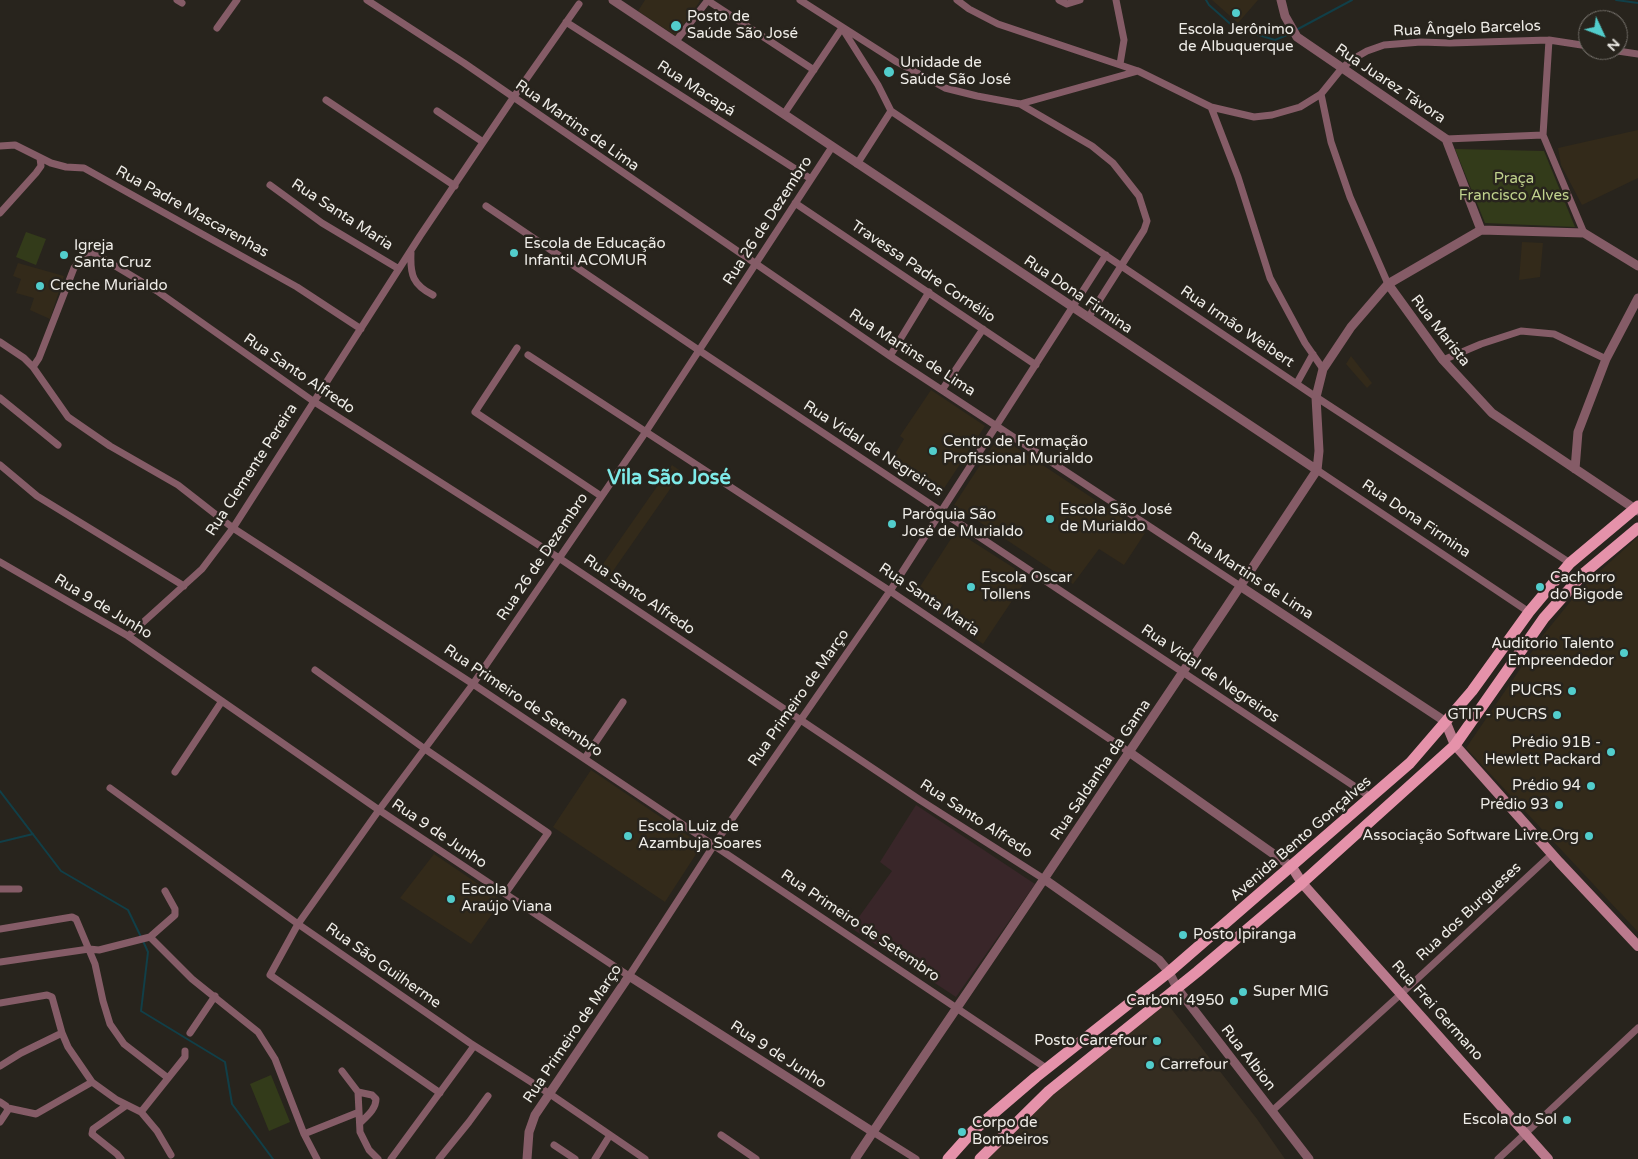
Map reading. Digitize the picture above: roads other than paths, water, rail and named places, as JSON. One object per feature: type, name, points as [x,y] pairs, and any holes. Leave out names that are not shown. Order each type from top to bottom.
[{"type":"main road","name":"Avenida Bento Gonçalves","points":[[948,1159],[973,1131],[1046,1068],[1169,972],[1372,798],[1410,763],[1472,691],[1529,612],[1570,563],[1637,509]]},
{"type":"main road","points":[[980,1159],[1048,1091],[1177,988],[1302,883],[1455,745],[1544,618],[1583,574],[1638,528]]},
{"type":"main road","points":[[1446,723],[1455,745],[1552,854],[1638,946]]},
{"type":"main road","name":"Rua Santa Maria","points":[[1292,867],[1302,883]]},
{"type":"main road","name":"Rua Frei Germano","points":[[1302,883],[1548,1159]]},
{"type":"street","points":[[217,28],[237,0]]},
{"type":"street","name":"Rua Martins de Lima","points":[[367,0],[464,63],[890,356],[1446,723]]},
{"type":"street","name":"Rua Dona Firmina","points":[[613,0],[1529,612]]},
{"type":"street","points":[[676,41],[707,0],[814,70]]},
{"type":"street","points":[[800,0],[897,62],[945,88],[1020,104],[1092,146],[1113,163],[1139,196],[1146,221],[1144,230],[1088,318]]},
{"type":"street","name":"Rua Ângelo Barcelos","points":[[957,0],[969,9],[998,24],[1138,71],[1211,107],[1254,117],[1272,115],[1300,107],[1321,94],[1342,68],[1367,51],[1384,45],[1421,42],[1549,40],[1578,44]]},
{"type":"street","points":[[1059,0],[1065,4],[1076,1]]},
{"type":"street","points":[[1116,0],[1124,40],[1120,64]]},
{"type":"street","name":"Rua Juarez Távora","points":[[1281,0],[1285,16],[1297,37],[1446,139],[1480,230]]},
{"type":"street","name":"Rua Clemente Pereira","points":[[128,636],[202,569],[233,528],[313,401],[483,142],[579,4]]},
{"type":"street","name":"Rua Macapá","points":[[566,22],[811,179]]},
{"type":"street","points":[[784,114],[842,28]]},
{"type":"street","points":[[842,28],[878,85],[891,111],[857,164]]},
{"type":"street","points":[[1549,40],[1543,135],[1584,233]]},
{"type":"street","points":[[1020,104],[1138,71]]},
{"type":"street","name":"Rua Marista","points":[[1321,94],[1331,142],[1343,179],[1388,284],[1442,360],[1492,413],[1637,509]]},
{"type":"street","points":[[326,100],[455,186]]},
{"type":"street","points":[[1211,107],[1238,177],[1270,278],[1312,354],[1323,369]]},
{"type":"street","points":[[437,111],[483,142]]},
{"type":"street","name":"Rua Irmão Weibert","points":[[891,111],[1316,397],[1570,563]]},
{"type":"street","points":[[1446,139],[1543,135]]},
{"type":"street","name":"Rua Padre Mascarenhas","points":[[0,146],[15,145],[40,158],[66,167],[84,168],[297,287],[361,329]]},
{"type":"street","name":"Rua 26 de Dezembro","points":[[440,1093],[270,975],[298,924],[379,810],[473,684],[645,433],[832,147]]},
{"type":"street","points":[[0,213],[36,174],[41,166],[40,158]]},
{"type":"street","name":"Rua Santa Maria","points":[[270,184],[322,223],[399,270]]},
{"type":"street","name":"Travessa Padre Cornélio","points":[[795,203],[1036,365]]},
{"type":"street","name":"Rua Vidal de Negreiros","points":[[486,206],[700,351],[942,510],[1372,798]]},
{"type":"street","points":[[1317,470],[1316,397],[1323,369],[1351,327],[1388,284],[1480,230],[1584,233],[1638,266]]},
{"type":"street","name":"Rua Santo Alfredo","points":[[33,368],[39,358],[74,268],[86,252],[92,252],[157,291],[313,401],[559,558],[800,720],[1044,879],[1159,960],[1169,972]]},
{"type":"street","name":"Rua Santa Maria","points":[[411,252],[410,266],[415,282],[422,289],[433,295]]},
{"type":"street","name":"Rua Primeiro de Março","points":[[525,1158],[529,1132],[536,1115],[714,845],[890,591],[1106,256]]},
{"type":"street","points":[[890,356],[929,292]]},
{"type":"street","points":[[1575,469],[1578,432],[1606,359],[1638,298]]},
{"type":"street","points":[[942,390],[983,329]]},
{"type":"street","points":[[1442,360],[1481,344],[1522,331],[1554,334],[1606,359]]},
{"type":"street","name":"Rua Primeiro de Setembro","points":[[0,342],[24,358],[33,368],[68,418],[110,446],[178,485],[233,528],[585,758],[1046,1068]]},
{"type":"street","points":[[517,348],[475,412],[601,496]]},
{"type":"street","points":[[1297,383],[1312,354]]},
{"type":"street","name":"Rua Santa Maria","points":[[528,356],[890,591],[1129,752],[1292,867]]},
{"type":"street","points":[[0,398],[58,445]]},
{"type":"street","points":[[0,465],[37,496],[184,586]]},
{"type":"street","name":"Rua Saldanha da Gama","points":[[856,1159],[1184,673],[1317,470]]},
{"type":"street","name":"Rua 9 de Junho","points":[[0,562],[128,636],[379,810],[505,894],[629,976],[916,1159]]},
{"type":"street","points":[[315,670],[425,749],[548,832],[505,894]]},
{"type":"street","points":[[175,772],[222,701]]},
{"type":"street","points":[[585,758],[623,702]]},
{"type":"street","name":"Rua São Guilherme","points":[[110,788],[298,924],[474,1046],[550,1094],[645,1159]]},
{"type":"street","name":"Rua dos Burgueses","points":[[1272,1111],[1552,854]]},
{"type":"street","points":[[0,889],[19,889]]},
{"type":"street","points":[[0,962],[89,949],[99,950],[150,936],[175,915],[176,909],[165,891]]},
{"type":"street","points":[[0,929],[72,917],[76,919],[95,964],[110,1024],[124,1044],[168,1078]]},
{"type":"street","points":[[150,936],[192,979],[216,996],[258,1032],[275,1060],[304,1134],[317,1159]]},
{"type":"street","name":"Rua Albion","points":[[1169,972],[1177,988],[1309,1159]]},
{"type":"street","points":[[0,1003],[47,995],[52,997],[68,1047],[92,1082],[112,1097],[141,1112],[157,1131],[171,1155]]},
{"type":"street","points":[[190,1033],[216,996]]},
{"type":"street","points":[[1498,1159],[1638,1028]]},
{"type":"street","points":[[0,1066],[21,1053],[62,1033]]},
{"type":"street","points":[[391,1159],[474,1046]]},
{"type":"street","points":[[141,1112],[185,1057],[185,1051]]},
{"type":"street","points":[[342,1071],[358,1092],[360,1132],[369,1150],[378,1159]]},
{"type":"street","points":[[0,1102],[8,1108],[36,1114],[92,1082]]},
{"type":"street","points":[[358,1092],[372,1095],[376,1099],[373,1110],[360,1123]]},
{"type":"street","points":[[439,1159],[488,1096]]},
{"type":"street","points":[[121,1159],[93,1136],[92,1132],[127,1105]]},
{"type":"street","points":[[0,1122],[8,1108]]},
{"type":"street","points":[[304,1134],[359,1112]]},
{"type":"street","points":[[595,1159],[610,1135]]},
{"type":"street","points":[[721,1135],[756,1159]]},
{"type":"street","points":[[554,1145],[575,1159]]},
{"type":"waterway","points":[[1206,0],[1209,5],[1235,28],[1275,40],[1287,35]]},
{"type":"waterway","points":[[1298,29],[1352,0]]},
{"type":"waterway","points":[[1616,0],[1638,3]]},
{"type":"waterway","points":[[0,791],[61,871],[128,910],[141,937]]},
{"type":"waterway","points":[[0,842],[33,834]]},
{"type":"waterway","points":[[143,941],[148,952],[141,1011],[225,1062],[232,1104],[273,1159]]},
{"type":"place","name":"Escola Jerônimo de Albuquerque","points":[[1236,13]]},
{"type":"place","name":"Posto de Saúde São José","points":[[676,26]]},
{"type":"place","name":"Unidade de Saúde São José","points":[[889,72]]},
{"type":"place","name":"Escola de Educação Infantil ACOMUR","points":[[514,253]]},
{"type":"place","name":"Igreja Santa Cruz","points":[[64,255]]},
{"type":"place","name":"Creche Murialdo","points":[[40,286]]},
{"type":"place","name":"Centro de Formação Profissional Murialdo","points":[[933,451]]},
{"type":"place","name":"Escola São José de Murialdo","points":[[1050,519]]},
{"type":"place","name":"Paróquia São José de Murialdo","points":[[892,524]]},
{"type":"place","name":"Escola Oscar Tollens","points":[[971,587]]},
{"type":"place","name":"Cachorro do Bigode","points":[[1540,587]]},
{"type":"place","name":"Auditorio Talento Empreendedor","points":[[1624,653]]},
{"type":"place","name":"PUCRS","points":[[1572,691]]},
{"type":"place","name":"GTIT - PUCRS","points":[[1557,715]]},
{"type":"place","name":"Prédio 91B - Hewlett Packard","points":[[1611,752]]},
{"type":"place","name":"Prédio 94","points":[[1591,786]]},
{"type":"place","name":"Prédio 93","points":[[1559,805]]},
{"type":"place","name":"Escola Luiz de Azambuja Soares","points":[[628,836]]},
{"type":"place","name":"Associação Software Livre.Org","points":[[1589,836]]},
{"type":"place","name":"Escola Araújo Viana","points":[[451,899]]},
{"type":"place","name":"Posto Ipiranga","points":[[1183,935]]},
{"type":"place","name":"Super MIG","points":[[1243,992]]},
{"type":"place","name":"Carboni 4950","points":[[1234,1001]]},
{"type":"place","name":"Posto Carrefour","points":[[1157,1041]]},
{"type":"place","name":"Carrefour","points":[[1150,1065]]},
{"type":"place","name":"Escola do Sol","points":[[1567,1120]]},
{"type":"place","name":"Corpo de Bombeiros","points":[[962,1132]]},
{"type":"district","name":"Vila São José","points":[[669,479]]},
{"type":"park label","name":"Praça Francisco Alves","points":[[1514,188]]}]
